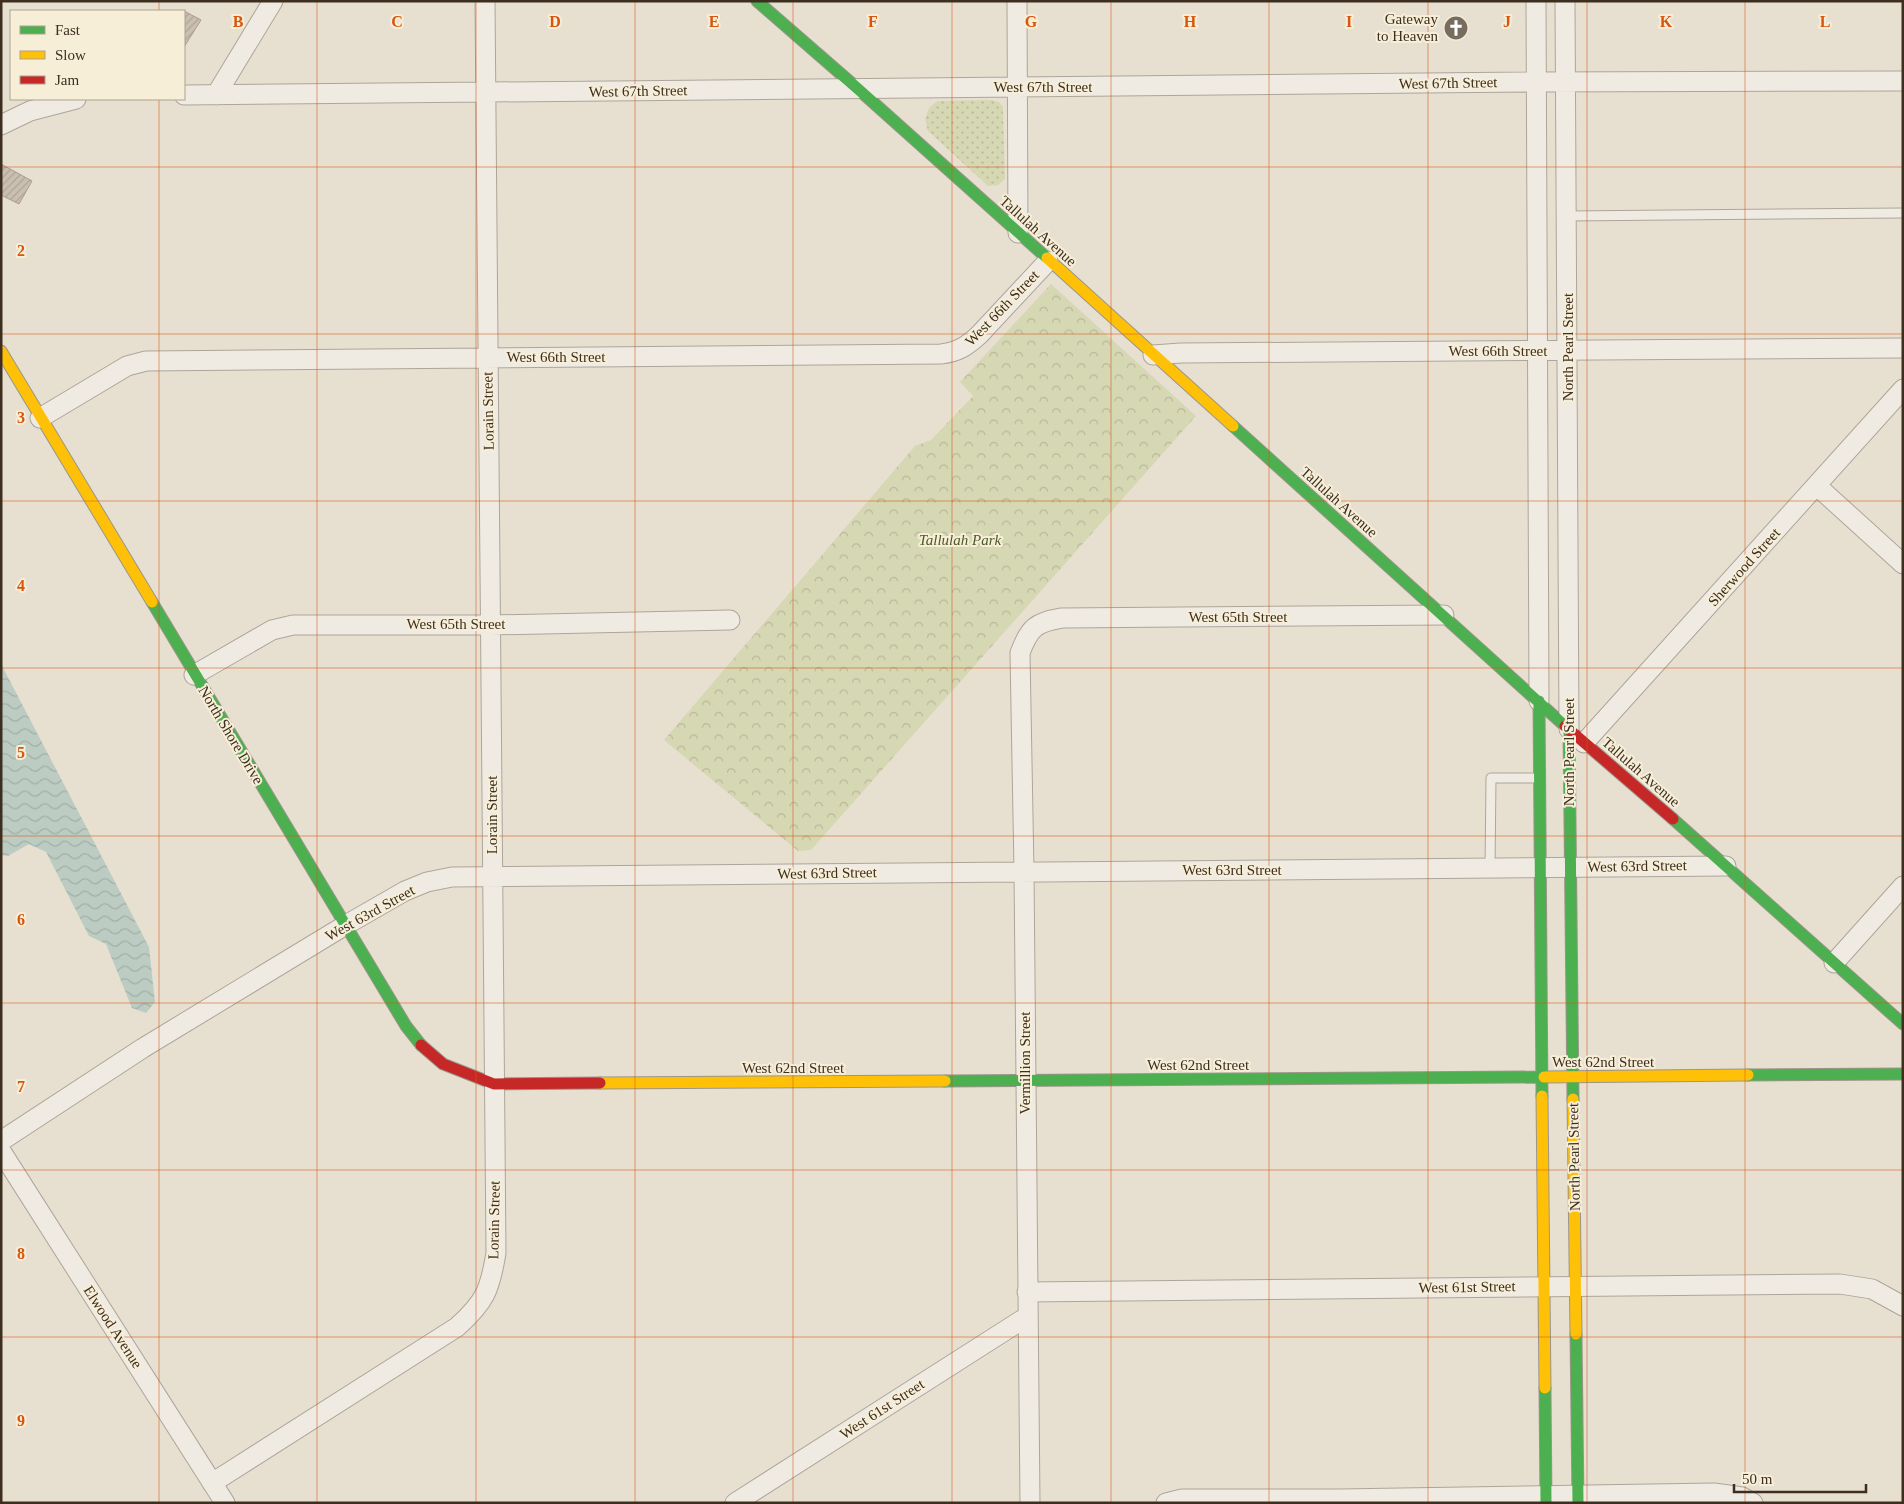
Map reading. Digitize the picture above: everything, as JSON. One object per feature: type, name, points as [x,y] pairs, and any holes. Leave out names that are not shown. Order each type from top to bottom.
[{"type":"street","points":[[216,95],[273,1]]},
{"type":"street","name":"Lorain Street","points":[[212,1483],[457,1327],[473,1312],[487,1294],[492,1275],[496,1253],[485,1]]},
{"type":"street","name":"Tallulah Avenue","points":[[756,1],[857,88],[1584,743],[1726,866],[1903,1024]]},
{"type":"street","points":[[1017,1],[1018,233]]},
{"type":"street","name":"North Pearl Street","points":[[1536,1],[1536,350],[1546,1499]]},
{"type":"street","name":"North Pearl Street","points":[[1565,1],[1570,867],[1578,1499]]},
{"type":"street","name":"West 67th Street","points":[[185,95],[1536,82],[1903,81]]},
{"type":"street","points":[[1,125],[30,111],[72,100]]},
{"type":"street","name":"West 66th Street","points":[[40,418],[128,366],[146,361],[931,354],[954,352],[967,346],[979,335],[1048,261]]},
{"type":"street","name":"West 66th Street","points":[[1153,355],[1181,353],[1903,348]]},
{"type":"street","name":"North Shore Drive","points":[[1,351],[344,926],[406,1026],[421,1046],[444,1064],[494,1084]]},
{"type":"street","name":"Sherwood Street","points":[[1584,743],[1903,389]]},
{"type":"street","points":[[1817,486],[1903,564]]},
{"type":"street","name":"West 65th Street","points":[[1034,627],[1047,621],[1062,618],[1444,615]]},
{"type":"street","name":"West 65th Street","points":[[194,675],[272,630],[293,625],[730,620]]},
{"type":"street","name":"Vermillion Street","points":[[1030,1503],[1020,653],[1025,638],[1034,627]]},
{"type":"street","name":"West 63rd Street","points":[[1,1141],[143,1048],[344,926],[405,891],[427,882],[452,877],[1726,866]]},
{"type":"street","points":[[1834,963],[1903,886]]},
{"type":"street","name":"West 62nd Street","points":[[494,1084],[1903,1074]]},
{"type":"street","name":"Elwood Avenue","points":[[1,1151],[20,1184],[225,1503]]},
{"type":"street","name":"West 61st Street","points":[[1027,1292],[1840,1284],[1872,1289],[1903,1306]]},
{"type":"street","name":"West 61st Street","points":[[735,1503],[1028,1316]]},
{"type":"street","points":[[1166,1503],[1182,1499],[1339,1501],[1578,1499],[1714,1493],[1742,1497],[1753,1503]]},
{"type":"lane","points":[[1567,216],[1903,213]]},
{"type":"lane","points":[[1490,868],[1491,778],[1540,778]]},
{"type":"green space","points":[[991,100],[999,102],[1003,107],[1005,179],[998,185],[988,186],[928,131],[925,119],[929,108],[937,101]]},
{"type":"green space","name":"Tallulah Park","points":[[1051,284],[1196,416],[811,850],[798,851],[664,740],[915,446],[931,440],[973,396],[960,382]]},
{"type":"water","points":[[1,664],[149,947],[155,1002],[146,1013],[132,1008],[106,944],[89,936],[46,852],[29,844],[8,856],[1,855]]},
{"type":"building","points":[[185,12],[201,20],[185,45]]},
{"type":"building","points":[[1,164],[32,181],[19,204],[1,195]]},
{"type":"traffic: fast","points":[[757,1],[1047,258]]},
{"type":"traffic: fast","points":[[1233,426],[1565,726]]},
{"type":"traffic: fast","points":[[152,602],[406,1026],[421,1045]]},
{"type":"traffic: fast","points":[[1539,701],[1542,1096]]},
{"type":"traffic: fast","points":[[1569,729],[1573,1099]]},
{"type":"traffic: fast","points":[[1673,819],[1903,1024]]},
{"type":"traffic: fast","points":[[1748,1075],[1903,1074]]},
{"type":"traffic: fast","points":[[945,1081],[1544,1077]]},
{"type":"traffic: fast","points":[[1576,1334],[1578,1503]]},
{"type":"traffic: fast","points":[[1545,1388],[1546,1503]]},
{"type":"traffic: slow","points":[[1047,258],[1233,426]]},
{"type":"traffic: slow","points":[[1,351],[152,602]]},
{"type":"traffic: slow","points":[[1544,1077],[1748,1075]]},
{"type":"traffic: slow","points":[[600,1083],[945,1081]]},
{"type":"traffic: slow","points":[[1542,1096],[1545,1388]]},
{"type":"traffic: slow","points":[[1573,1099],[1576,1334]]},
{"type":"traffic: jam","points":[[1565,726],[1673,819]]},
{"type":"traffic: jam","points":[[421,1045],[443,1064],[494,1084],[600,1083]]},
{"type":"place","name":"Gateway to Heaven","points":[[1456,28]]}]
